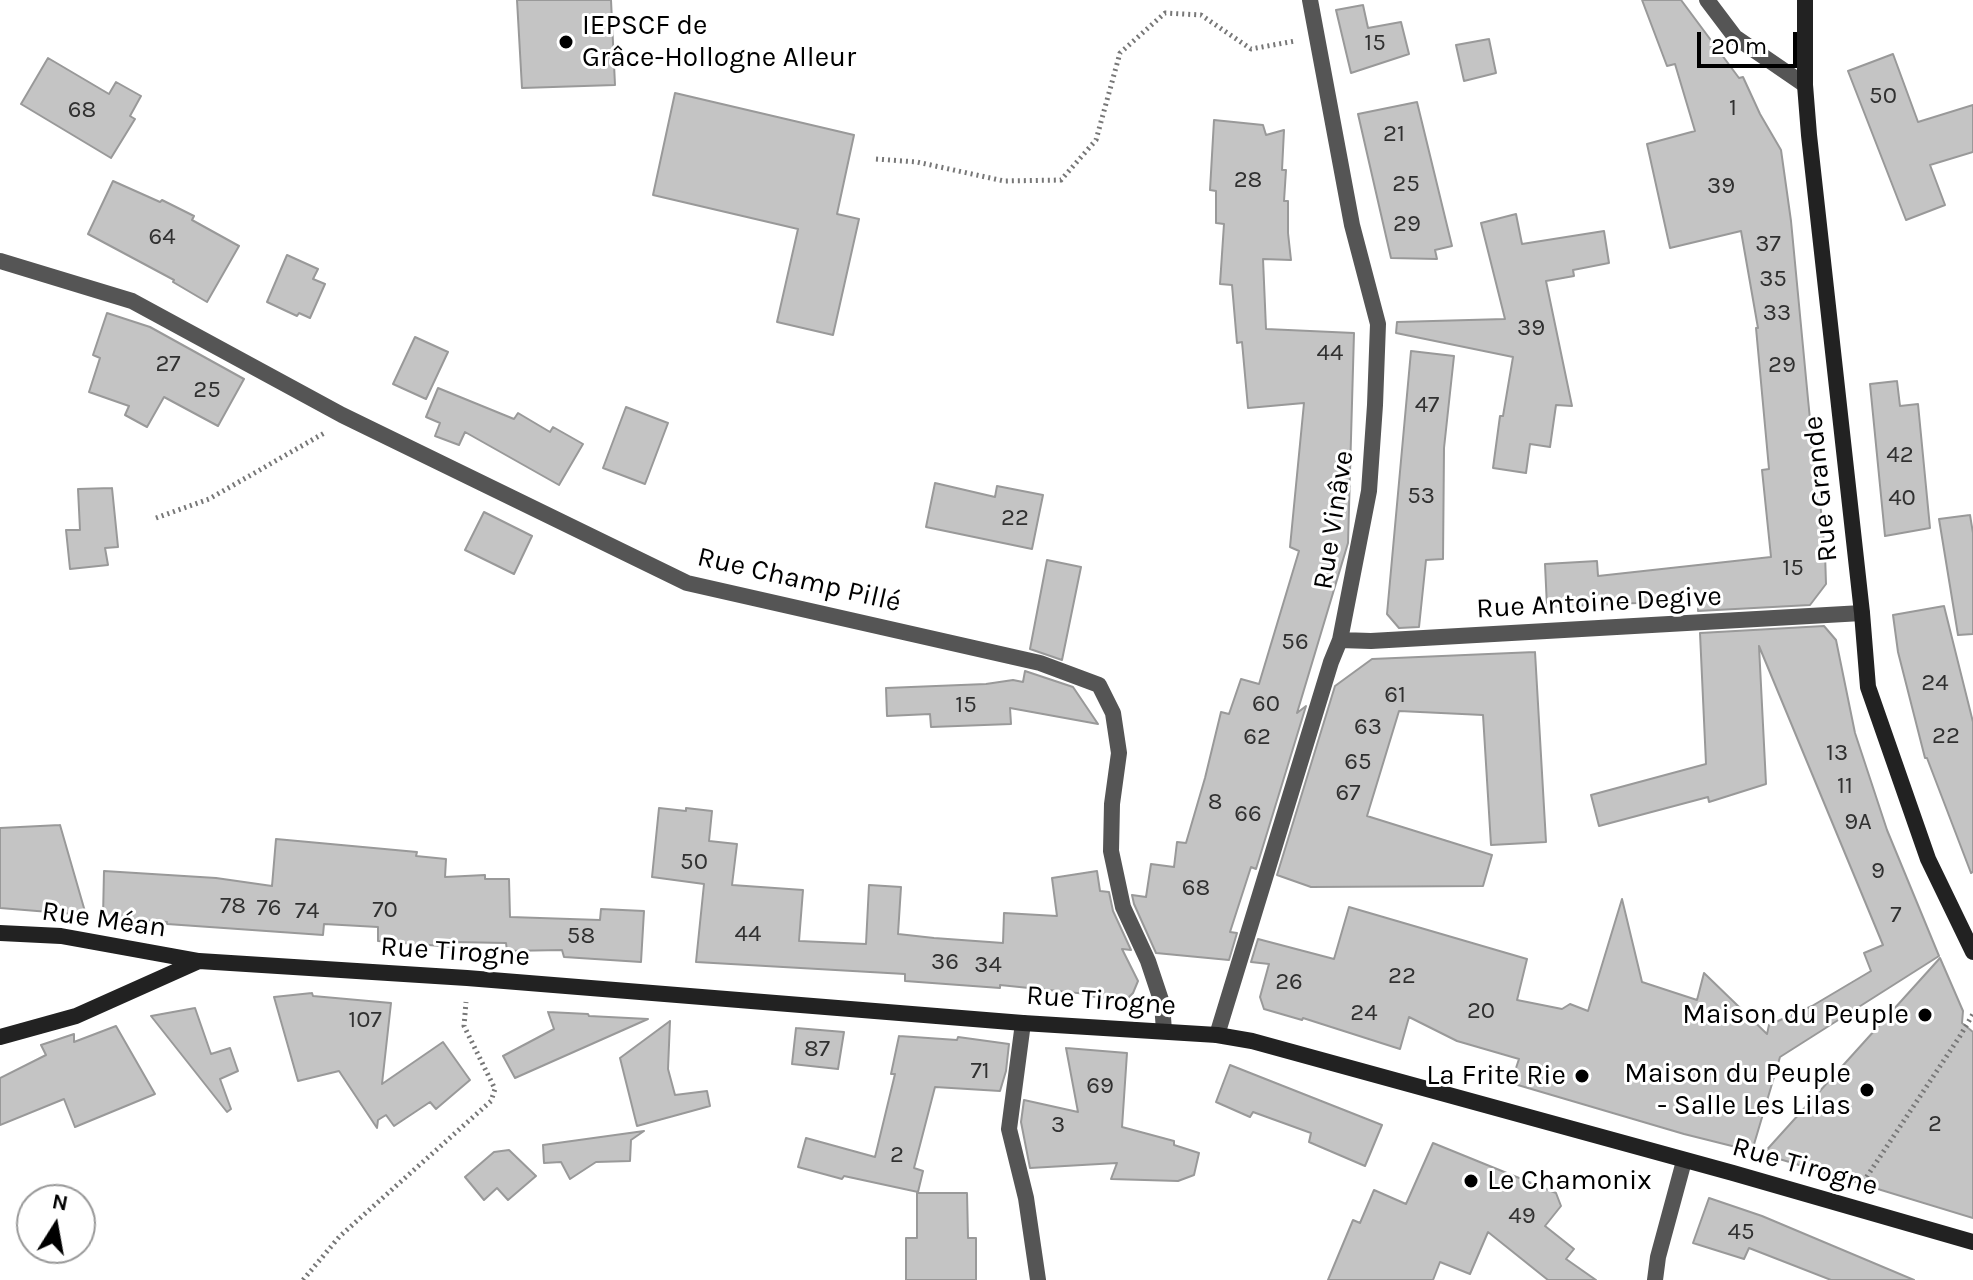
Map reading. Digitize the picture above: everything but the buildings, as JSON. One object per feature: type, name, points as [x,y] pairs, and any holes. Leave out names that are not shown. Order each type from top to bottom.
[{"type":"street","name":"Rue Vinâve","points":[[1217,1035],[1340,640],[1369,491],[1378,324],[1352,225],[1310,0]]},
{"type":"street","points":[[1707,0],[1735,37],[1805,85]]},
{"type":"street","name":"Rue Grande","points":[[1805,0],[1805,85],[1809,135],[1868,687],[1928,859],[1973,952]]},
{"type":"street","name":"Rue Champ Pillé","points":[[0,261],[132,301],[342,415],[687,583],[1040,663],[1099,685],[1113,713],[1119,753],[1112,804],[1111,851],[1123,907],[1148,961],[1162,1003],[1164,1031]]},
{"type":"street","name":"Rue Antoine Degive","points":[[1340,640],[1371,641],[1862,613]]},
{"type":"street","name":"Rue Méan","points":[[0,933],[61,936],[199,961]]},
{"type":"street","points":[[0,1037],[76,1016],[199,961]]},
{"type":"street","name":"Rue Tirogne","points":[[199,961],[467,978],[1023,1023],[1217,1035],[1252,1041],[1973,1242]]},
{"type":"street","points":[[1023,1023],[1009,1129],[1026,1198],[1038,1280]]},
{"type":"street","points":[[1655,1280],[1658,1257],[1684,1161]]},
{"type":"path","points":[[876,159],[917,162],[1004,181],[1061,180],[1096,140],[1120,53],[1165,13],[1201,15],[1251,49],[1316,38]]},
{"type":"path","points":[[156,518],[209,499],[326,432],[342,415]]},
{"type":"path","points":[[303,1280],[340,1236],[491,1101],[495,1089],[464,1026],[467,978]]},
{"type":"path","points":[[1847,1206],[1973,1014]]},
{"type":"place","name":"IEPSCF de Grâce-Hollogne Alleur","points":[[566,42]]},
{"type":"place","name":"Maison du Peuple","points":[[1925,1015]]},
{"type":"place","name":"La Frite Rie","points":[[1582,1076]]},
{"type":"place","name":"Maison du Peuple - Salle Les Lilas","points":[[1867,1090]]},
{"type":"place","name":"Le Chamonix","points":[[1471,1181]]}]
